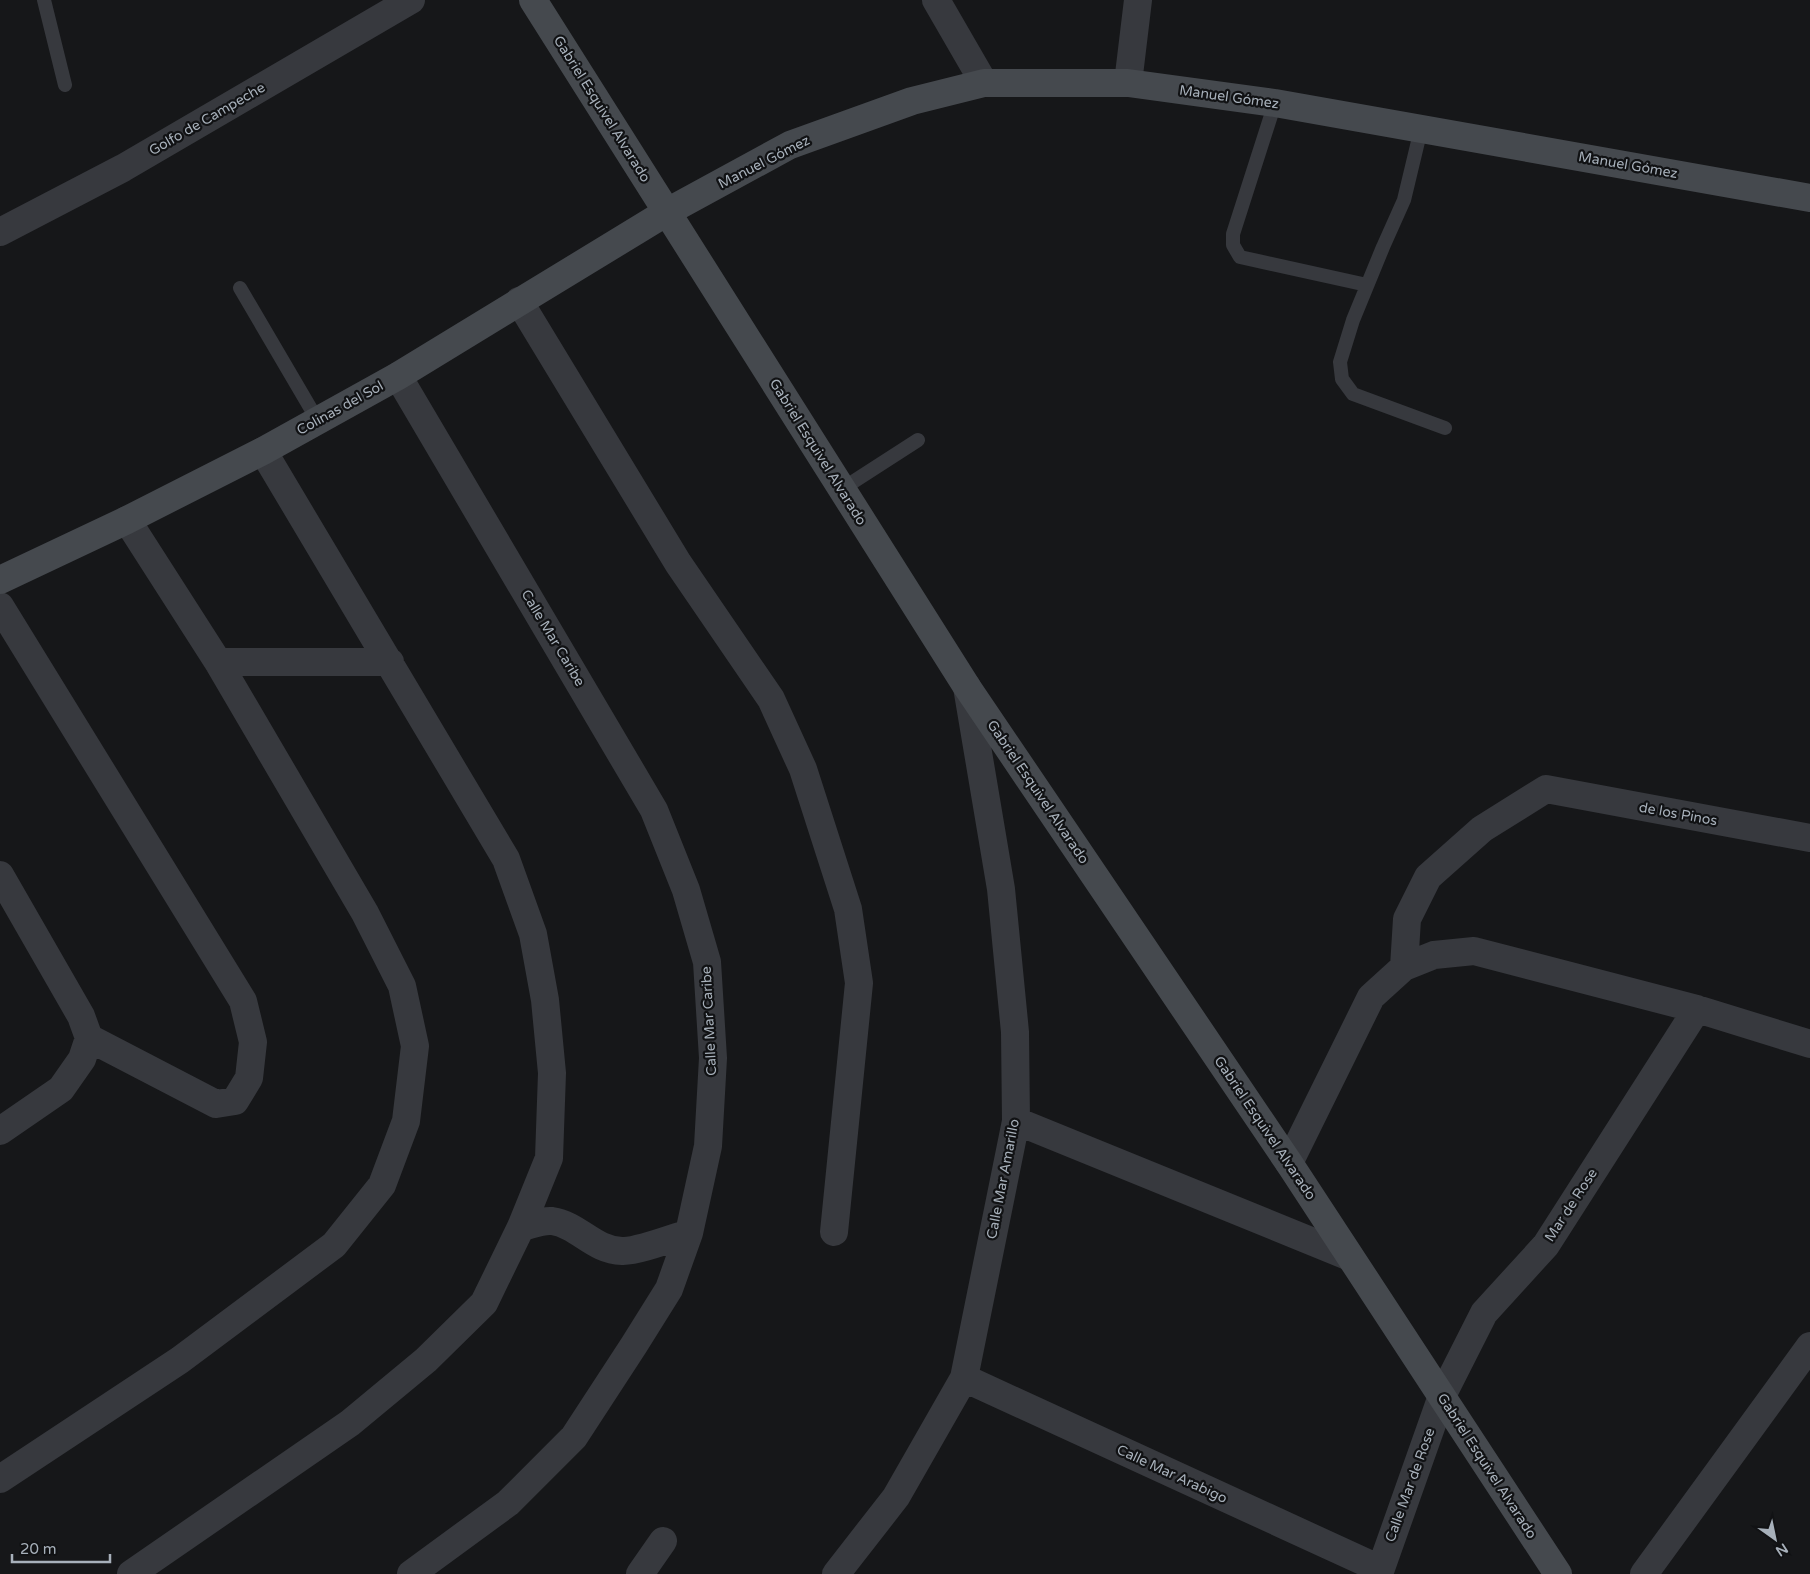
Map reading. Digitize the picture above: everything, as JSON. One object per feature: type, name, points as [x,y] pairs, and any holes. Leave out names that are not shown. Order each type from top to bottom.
[{"type":"street","name":"Golfo de Campeche","points":[[0,232],[123,168],[411,0]]},
{"type":"street","name":"Gabriel Esquivel Alvarado","points":[[533,0],[967,687],[1289,1163],[1558,1574]]},
{"type":"street","points":[[936,0],[984,83]]},
{"type":"street","points":[[1128,83],[1138,0]]},
{"type":"street","name":"Manuel Gómez","points":[[667,212],[790,145],[912,101],[984,83],[1128,83],[1275,103],[1810,198]]},
{"type":"street","name":"Colinas del Sol","points":[[0,580],[127,520],[263,451],[398,376],[667,212]]},
{"type":"street","points":[[520,301],[678,563],[772,699],[803,769],[848,909],[859,983],[834,1232]]},
{"type":"street","name":"Calle Mar Caribe","points":[[398,376],[654,810],[686,890],[707,962],[713,1058],[708,1146],[688,1232],[668,1289],[574,1437],[508,1503],[411,1574]]},
{"type":"street","points":[[131,1574],[350,1423],[426,1360],[484,1303],[521,1227],[549,1158],[552,1073],[544,1000],[533,934],[506,859],[263,451]]},
{"type":"street","points":[[0,1479],[180,1360],[334,1245],[382,1185],[406,1121],[415,1046],[402,986],[365,913],[218,662],[127,520]]},
{"type":"street","points":[[0,606],[243,1001],[253,1042],[249,1078],[235,1101],[216,1104],[88,1038]]},
{"type":"street","points":[[218,662],[390,662]]},
{"type":"street","name":"Calle Mar Amarillo","points":[[836,1574],[896,1497],[964,1378],[1016,1120],[1015,1032],[1001,889],[967,687]]},
{"type":"street","name":"de los Pinos","points":[[1404,967],[1407,919],[1428,877],[1482,828],[1546,789],[1810,838]]},
{"type":"street","points":[[0,875],[81,1016],[88,1038],[82,1060],[61,1089],[0,1131]]},
{"type":"street","points":[[1289,1163],[1371,997],[1404,967],[1434,955],[1474,951],[1697,1009],[1810,1044]]},
{"type":"street","name":"Mar de Rose","points":[[1442,1396],[1484,1313],[1546,1245],[1697,1009]]},
{"type":"street","points":[[1016,1120],[1350,1257]]},
{"type":"street","points":[[521,1227],[550,1221],[570,1226],[597,1245],[622,1252],[688,1232]]},
{"type":"street","points":[[1644,1574],[1810,1346]]},
{"type":"street","name":"Calle Mar Arabigo","points":[[964,1378],[1380,1572]]},
{"type":"street","name":"Calle Mar de Rose","points":[[1380,1572],[1442,1396]]},
{"type":"street","points":[[640,1574],[663,1541]]},
{"type":"lane","points":[[44,0],[65,85]]},
{"type":"lane","points":[[1275,103],[1233,234],[1233,245],[1240,257],[1367,285]]},
{"type":"lane","points":[[1421,128],[1404,200],[1353,320],[1340,362],[1342,379],[1353,394],[1445,428]]},
{"type":"lane","points":[[240,288],[318,420]]},
{"type":"lane","points":[[842,489],[918,440]]}]
